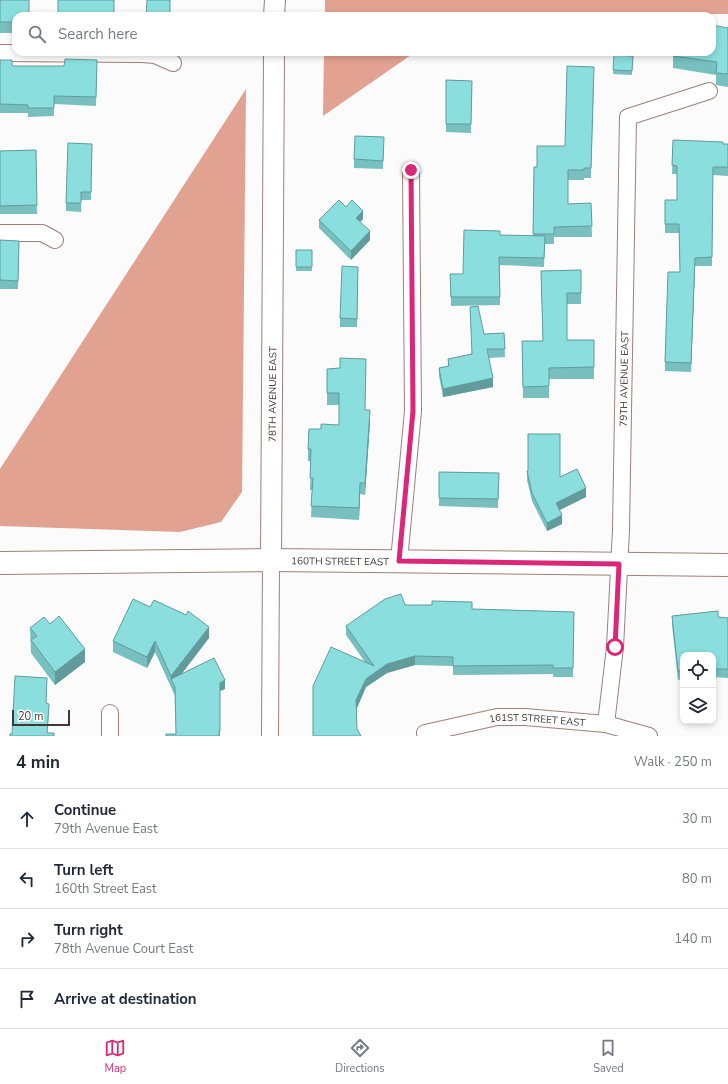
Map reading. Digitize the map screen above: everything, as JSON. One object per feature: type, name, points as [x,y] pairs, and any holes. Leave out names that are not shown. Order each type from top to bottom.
[{"type":"main road","name":"160TH STREET EAST","points":[[0,563],[271,560],[728,565]]},
{"type":"street","points":[[274,12],[275,0]]},
{"type":"street","points":[[0,53],[12,53]]},
{"type":"street","points":[[157,56],[173,63]]},
{"type":"street","name":"78TH AVENUE EAST","points":[[270,736],[274,56]]},
{"type":"street","name":"79TH AVENUE EAST","points":[[606,724],[615,647],[619,564],[628,117],[709,91]]},
{"type":"street","points":[[399,561],[413,411],[411,170]]},
{"type":"street","points":[[0,234],[42,233],[55,240]]},
{"type":"street","points":[[110,713],[110,736]]},
{"type":"street","name":"161ST STREET EAST","points":[[425,733],[497,717],[525,717],[606,724],[649,736]]},
{"type":"shaded area","points":[[325,0],[728,0],[728,14],[716,14],[716,12],[325,12]]},
{"type":"shaded area","points":[[324,56],[410,56],[323,116]]},
{"type":"shaded area","points":[[246,89],[242,492],[221,522],[180,532],[0,526],[0,469]]},
{"type":"building","points":[[0,0],[29,0],[29,12],[12,12],[12,22],[0,22]]},
{"type":"building","points":[[58,0],[114,0],[114,12],[58,12]]},
{"type":"building","points":[[147,0],[170,0],[170,12],[146,12]]},
{"type":"building","points":[[716,26],[728,28],[728,74],[716,73],[717,62],[673,56],[716,56]]},
{"type":"building","points":[[614,56],[633,56],[632,71],[613,70]]},
{"type":"building","points":[[65,59],[97,60],[96,97],[54,96],[54,108],[28,108],[28,105],[0,104],[0,60],[12,60],[12,66],[64,66]]},
{"type":"building","points":[[567,66],[594,67],[591,168],[584,168],[584,170],[568,170],[568,204],[591,203],[592,226],[554,227],[554,234],[533,234],[534,167],[537,167],[537,146],[565,146]]},
{"type":"building","points":[[446,80],[472,81],[471,124],[446,124]]},
{"type":"building","points":[[355,136],[384,137],[383,161],[354,159]]},
{"type":"building","points":[[673,140],[723,142],[723,144],[728,144],[728,167],[713,167],[712,257],[695,258],[691,363],[665,362],[668,272],[680,272],[679,224],[665,224],[665,200],[677,200],[677,166],[672,165]]},
{"type":"building","points":[[68,143],[92,144],[91,192],[81,192],[81,203],[66,203]]},
{"type":"building","points":[[36,150],[37,205],[0,206],[0,151]]},
{"type":"building","points":[[339,200],[346,207],[352,200],[363,211],[356,218],[370,231],[351,251],[319,220]]},
{"type":"building","points":[[464,230],[500,231],[500,235],[545,236],[544,258],[499,257],[500,297],[451,297],[450,274],[463,274]]},
{"type":"building","points":[[0,240],[19,241],[18,281],[0,280]]},
{"type":"building","points":[[296,250],[312,250],[312,267],[296,267]]},
{"type":"building","points":[[342,266],[358,267],[357,319],[340,318]]},
{"type":"building","points":[[581,270],[581,293],[567,293],[567,340],[594,340],[594,367],[549,368],[549,386],[523,387],[522,341],[543,341],[541,271]]},
{"type":"building","points":[[478,306],[484,334],[504,333],[505,349],[487,349],[493,378],[443,389],[439,368],[449,366],[448,359],[472,354],[470,307]]},
{"type":"building","points":[[340,358],[366,359],[365,410],[370,410],[365,483],[360,483],[359,508],[311,506],[313,478],[310,478],[311,449],[308,449],[309,429],[321,429],[321,424],[339,425],[339,393],[327,393],[327,369],[340,368]]},
{"type":"building","points":[[528,434],[560,434],[560,477],[577,469],[586,488],[556,503],[562,515],[547,523],[532,493],[527,471]]},
{"type":"building","points":[[439,472],[499,473],[498,499],[439,498]]},
{"type":"building","points":[[401,594],[405,605],[432,605],[432,601],[472,602],[472,609],[574,612],[573,668],[553,668],[553,665],[453,666],[453,657],[415,656],[387,664],[366,679],[356,700],[357,729],[361,736],[313,736],[313,686],[331,647],[374,666],[346,626],[385,599]]},
{"type":"building","points":[[133,599],[150,607],[154,600],[186,615],[188,611],[209,627],[171,676],[155,641],[147,657],[113,641]]},
{"type":"building","points":[[718,611],[718,617],[728,618],[728,669],[716,669],[716,652],[680,652],[680,671],[678,671],[672,616]]},
{"type":"building","points":[[59,616],[85,649],[55,672],[31,640],[37,636],[30,628],[44,617],[50,624]]},
{"type":"building","points":[[214,658],[225,680],[220,683],[219,736],[166,736],[166,734],[176,734],[175,687],[171,679]]},
{"type":"building","points":[[15,676],[47,678],[46,703],[49,704],[47,733],[54,733],[54,736],[10,736],[10,734],[12,734]]},
{"type":"route","points":[[411,170],[413,411],[399,561],[496,564],[619,564],[615,647]]}]
